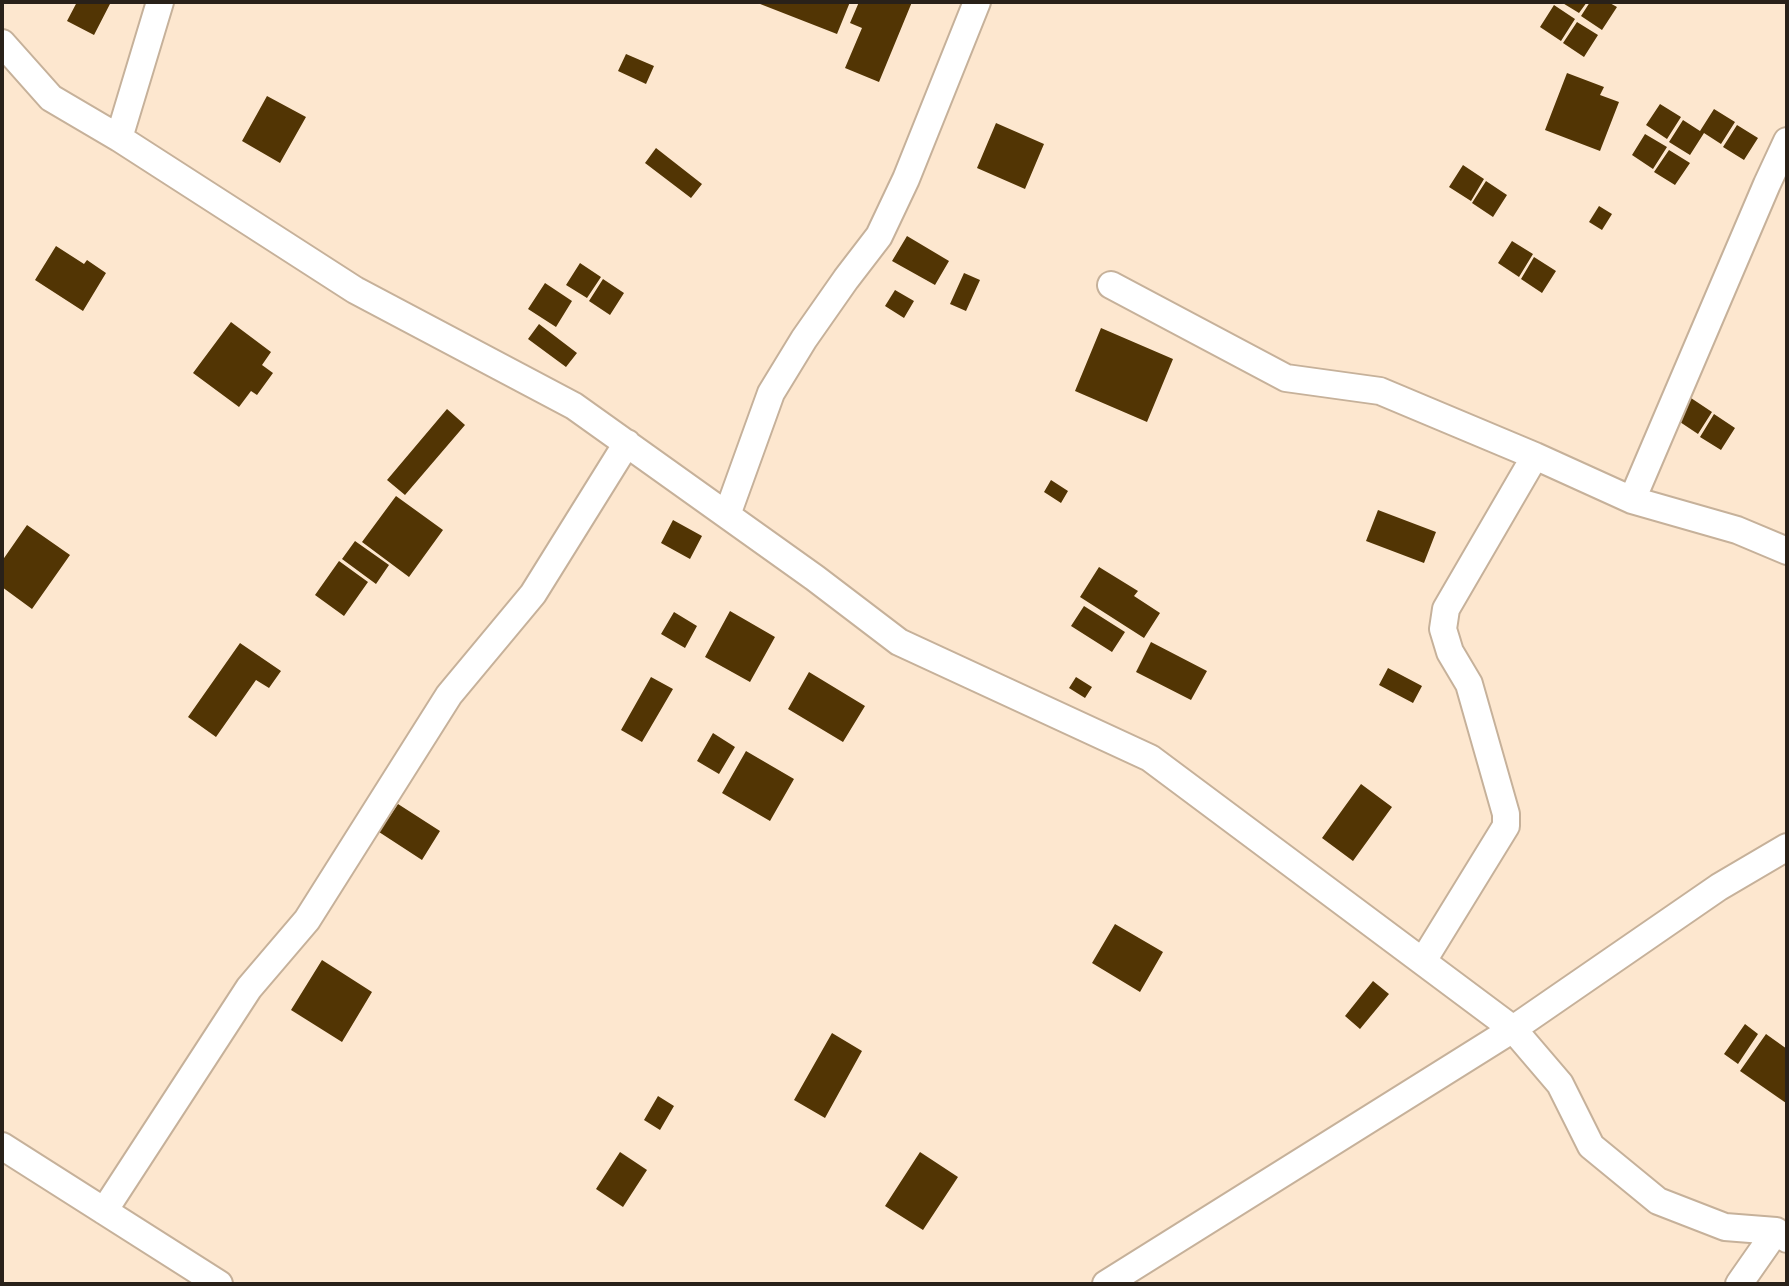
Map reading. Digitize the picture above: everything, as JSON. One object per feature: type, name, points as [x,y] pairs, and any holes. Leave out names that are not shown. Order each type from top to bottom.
[{"type":"street","points":[[119,138],[160,2]]},
{"type":"street","points":[[727,515],[771,393],[811,328],[879,236],[906,179],[976,2]]},
{"type":"street","points":[[2,43],[51,98],[119,138],[355,290],[574,406],[815,578],[899,642],[1150,758],[1513,1028],[1560,1084],[1591,1146],[1658,1201],[1725,1227],[1781,1235]]},
{"type":"street","points":[[1632,500],[1787,141]]},
{"type":"street","points":[[1111,285],[1286,378],[1380,391],[1632,500],[1737,530],[1787,551]]},
{"type":"street","points":[[104,1211],[249,988],[307,920],[449,695],[533,594],[626,443]]},
{"type":"street","points":[[1423,961],[1506,826],[1506,814],[1469,684],[1450,652],[1443,629],[1446,609],[1535,456]]},
{"type":"street","points":[[1106,1284],[1513,1028],[1719,887],[1787,847]]},
{"type":"street","points":[[2,1146],[219,1284]]},
{"type":"street","points":[[1739,1284],[1781,1235]]},
{"type":"building","points":[[77,2],[111,2],[94,35],[67,21]]},
{"type":"building","points":[[755,2],[850,2],[837,34]]},
{"type":"building","points":[[859,2],[912,2],[879,82],[845,68],[862,28],[850,23]]},
{"type":"building","points":[[1561,2],[1587,2],[1579,13]]},
{"type":"building","points":[[1590,2],[1608,2],[1617,7],[1602,30],[1581,16]]},
{"type":"building","points":[[1554,5],[1575,19],[1561,41],[1540,27]]},
{"type":"building","points":[[1577,22],[1598,35],[1584,57],[1563,43]]},
{"type":"building","points":[[626,54],[654,66],[646,84],[618,71]]},
{"type":"building","points":[[1567,73],[1604,87],[1600,95],[1619,102],[1600,151],[1545,130]]},
{"type":"building","points":[[267,96],[306,117],[280,163],[242,141]]},
{"type":"building","points":[[1660,104],[1681,117],[1667,139],[1646,125]]},
{"type":"building","points":[[1714,109],[1735,122],[1721,144],[1704,133],[1690,155],[1669,142],[1683,120],[1700,131]]},
{"type":"building","points":[[996,123],[1044,144],[1025,189],[977,168]]},
{"type":"building","points":[[1737,125],[1758,138],[1744,160],[1723,147]]},
{"type":"building","points":[[1645,134],[1667,147],[1653,169],[1632,155]]},
{"type":"building","points":[[656,148],[702,184],[691,198],[645,163]]},
{"type":"building","points":[[1669,150],[1690,163],[1675,185],[1654,172]]},
{"type":"building","points":[[1463,165],[1484,179],[1471,201],[1449,187]]},
{"type":"building","points":[[1486,181],[1507,195],[1493,217],[1472,203]]},
{"type":"building","points":[[1599,206],[1612,214],[1602,230],[1589,222]]},
{"type":"building","points":[[907,236],[949,261],[935,285],[892,261]]},
{"type":"building","points":[[1512,241],[1533,254],[1519,277],[1498,263]]},
{"type":"building","points":[[56,246],[84,264],[87,260],[106,273],[83,311],[35,280]]},
{"type":"building","points":[[1534,257],[1556,271],[1542,293],[1521,279]]},
{"type":"building","points":[[580,263],[601,277],[587,298],[566,285]]},
{"type":"building","points":[[964,273],[980,280],[966,311],[950,304]]},
{"type":"building","points":[[603,279],[624,293],[610,315],[589,301]]},
{"type":"building","points":[[545,283],[572,301],[556,327],[528,309]]},
{"type":"building","points":[[895,290],[914,301],[904,318],[885,306]]},
{"type":"building","points":[[231,322],[271,352],[262,365],[273,373],[257,395],[251,391],[239,407],[193,373]]},
{"type":"building","points":[[539,324],[577,353],[566,367],[528,339]]},
{"type":"building","points":[[1101,328],[1173,359],[1147,422],[1075,391]]},
{"type":"building","points":[[1691,398],[1712,412],[1698,434],[1677,420]]},
{"type":"building","points":[[447,409],[465,425],[405,495],[387,480]]},
{"type":"building","points":[[1714,414],[1735,428],[1721,450],[1700,437]]},
{"type":"building","points":[[1051,480],[1068,491],[1061,503],[1044,492]]},
{"type":"building","points":[[396,496],[443,530],[409,577],[362,542]]},
{"type":"building","points":[[1378,510],[1436,532],[1424,563],[1366,541]]},
{"type":"building","points":[[673,520],[702,536],[690,559],[661,543]]},
{"type":"building","points":[[27,525],[70,555],[32,609],[2,587],[2,561]]},
{"type":"building","points":[[355,541],[389,565],[376,584],[342,559]]},
{"type":"building","points":[[339,561],[368,582],[344,616],[315,595]]},
{"type":"building","points":[[1099,567],[1138,591],[1134,596],[1160,613],[1144,638],[1080,597]]},
{"type":"building","points":[[1084,606],[1125,632],[1112,652],[1071,626]]},
{"type":"building","points":[[730,611],[775,637],[750,682],[705,657]]},
{"type":"building","points":[[674,612],[697,626],[685,648],[661,634]]},
{"type":"building","points":[[1151,642],[1207,671],[1191,700],[1136,672]]},
{"type":"building","points":[[240,643],[281,671],[269,688],[256,680],[216,737],[188,717]]},
{"type":"building","points":[[1388,668],[1422,686],[1413,703],[1379,685]]},
{"type":"building","points":[[809,672],[865,706],[843,742],[788,709]]},
{"type":"building","points":[[651,677],[673,689],[642,742],[621,730]]},
{"type":"building","points":[[1076,677],[1092,687],[1085,698],[1069,688]]},
{"type":"building","points":[[713,733],[735,747],[719,774],[697,761]]},
{"type":"building","points":[[746,751],[794,779],[770,821],[722,793]]},
{"type":"building","points":[[1361,784],[1392,807],[1353,861],[1322,838]]},
{"type":"building","points":[[398,804],[440,831],[422,860],[379,832]]},
{"type":"building","points":[[1115,924],[1163,952],[1140,992],[1092,963]]},
{"type":"building","points":[[322,960],[372,992],[342,1042],[291,1010]]},
{"type":"building","points":[[1373,981],[1389,994],[1360,1029],[1345,1016]]},
{"type":"building","points":[[1745,1024],[1758,1034],[1738,1064],[1724,1054]]},
{"type":"building","points":[[832,1033],[862,1051],[825,1118],[794,1100]]},
{"type":"building","points":[[1766,1034],[1787,1049],[1786,1103],[1740,1071]]},
{"type":"building","points":[[658,1096],[674,1106],[660,1130],[644,1120]]},
{"type":"building","points":[[620,1152],[647,1170],[623,1207],[596,1189]]},
{"type":"building","points":[[920,1152],[958,1177],[923,1230],[885,1206]]}]
